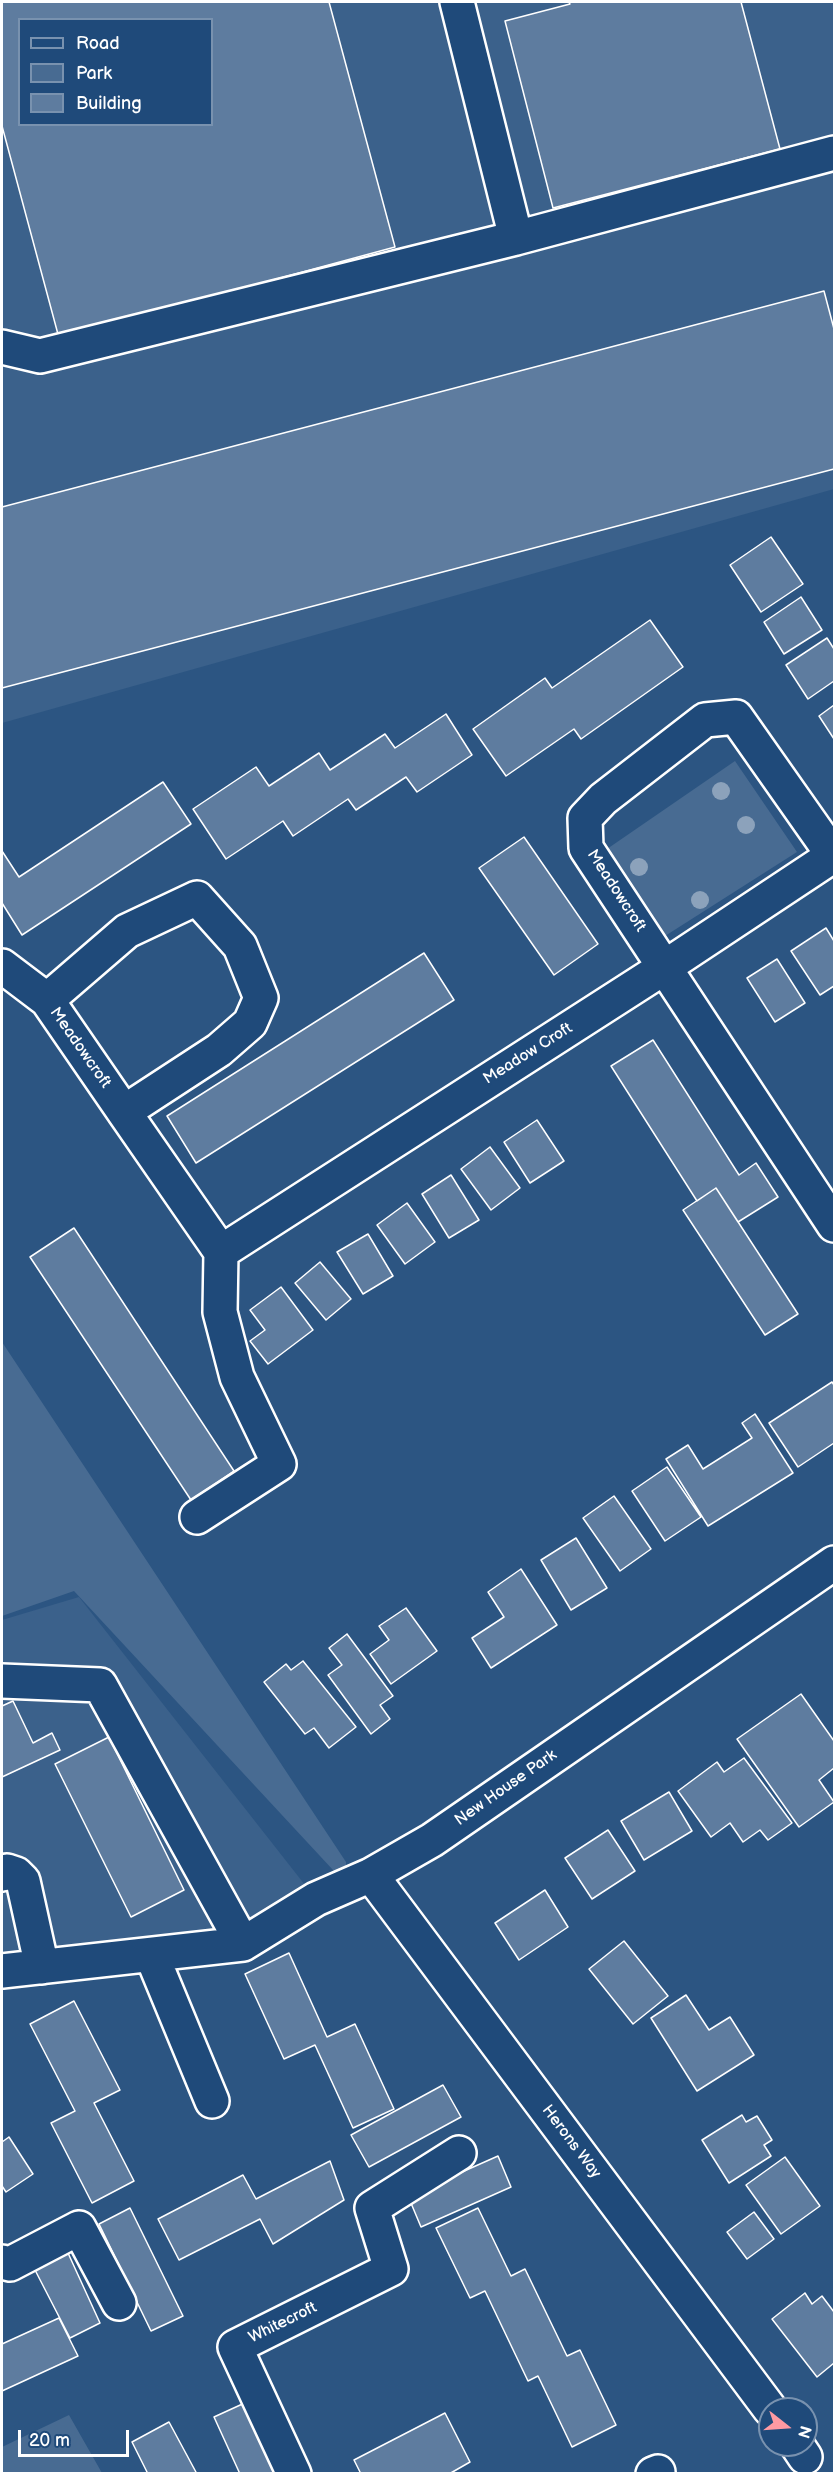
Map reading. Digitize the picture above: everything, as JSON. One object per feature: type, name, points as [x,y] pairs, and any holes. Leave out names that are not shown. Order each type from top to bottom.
[{"type":"street","points":[[457,2],[516,238]]},
{"type":"street","points":[[2,346],[40,356],[516,238],[834,153]]},
{"type":"street","name":"Meadowcroft","points":[[834,855],[736,717],[705,720],[603,799],[585,818],[586,848],[834,1225]]},
{"type":"street","name":"Meadow Croft","points":[[221,1252],[665,967],[834,855]]},
{"type":"street","name":"Meadowcroft","points":[[124,1112],[219,1050],[250,1023],[261,998],[240,946],[197,898],[127,931],[47,1000],[124,1112],[221,1252]]},
{"type":"street","points":[[2,966],[47,1000]]},
{"type":"street","points":[[197,1517],[279,1464],[234,1366],[220,1312],[221,1252]]},
{"type":"street","name":"New House Park","points":[[2,1971],[243,1944],[316,1899],[371,1875],[432,1840],[834,1563]]},
{"type":"street","points":[[2,1681],[100,1685],[243,1944]]},
{"type":"street","points":[[2,1874],[7,1871],[16,1874],[23,1881],[42,1966]]},
{"type":"street","name":"Herons Way","points":[[371,1875],[761,2397]]},
{"type":"street","points":[[152,1956],[212,2101]]},
{"type":"street","name":"Whitecroft","points":[[294,2474],[235,2347],[391,2269],[372,2208],[459,2153]]},
{"type":"street","points":[[2,2262],[10,2264],[79,2228],[118,2303]]},
{"type":"shaded area","points":[[2,2],[834,2],[834,489],[2,723]]},
{"type":"shaded area","points":[[79,1597],[316,1899],[154,1948],[2,1958],[2,1620]]},
{"type":"green space","points":[[735,761],[797,852],[665,936],[607,849]]},
{"type":"green space","points":[[2,1342],[346,1862],[346,1884],[74,1591],[2,1616]]},
{"type":"green space","points":[[69,2415],[102,2473],[2,2473],[2,2447]]},
{"type":"building","points":[[2,2],[329,2],[395,247],[59,338],[2,126]]},
{"type":"building","points":[[569,2],[741,2],[780,149],[553,208],[505,21],[570,4]]},
{"type":"building","points":[[824,291],[834,329],[834,469],[2,688],[2,507]]},
{"type":"building","points":[[771,537],[803,584],[761,612],[730,565]]},
{"type":"building","points":[[801,597],[822,630],[784,654],[764,622]]},
{"type":"building","points":[[650,620],[683,667],[581,739],[574,729],[506,776],[473,729],[545,678],[552,688]]},
{"type":"building","points":[[827,638],[834,649],[834,681],[808,699],[786,665]]},
{"type":"building","points":[[834,705],[834,739],[819,716]]},
{"type":"building","points":[[446,714],[472,755],[417,792],[406,777],[356,810],[348,799],[293,836],[283,821],[226,859],[193,809],[256,767],[269,786],[319,753],[330,770],[385,734],[395,748]]},
{"type":"building","points":[[163,782],[191,824],[22,935],[2,903],[2,851],[19,877]]},
{"type":"building","points":[[524,837],[598,944],[554,975],[479,868]]},
{"type":"building","points":[[826,928],[834,941],[834,986],[820,995],[791,951]]},
{"type":"building","points":[[424,953],[454,1000],[196,1163],[167,1116]]},
{"type":"building","points":[[777,959],[805,1003],[775,1022],[747,978]]},
{"type":"building","points":[[653,1040],[739,1175],[756,1163],[778,1197],[738,1222],[716,1188],[697,1201],[611,1066]]},
{"type":"building","points":[[537,1120],[564,1161],[530,1183],[504,1142]]},
{"type":"building","points":[[490,1147],[520,1188],[491,1210],[461,1169]]},
{"type":"building","points":[[451,1175],[479,1220],[449,1238],[422,1194]]},
{"type":"building","points":[[716,1188],[798,1314],[765,1335],[683,1210]]},
{"type":"building","points":[[407,1203],[435,1242],[405,1264],[377,1225]]},
{"type":"building","points":[[74,1228],[234,1471],[191,1500],[30,1257]]},
{"type":"building","points":[[368,1234],[393,1276],[363,1294],[337,1252]]},
{"type":"building","points":[[320,1262],[351,1299],[326,1320],[295,1283]]},
{"type":"building","points":[[281,1287],[313,1330],[268,1364],[250,1341],[265,1330],[250,1310]]},
{"type":"building","points":[[832,1382],[834,1385],[834,1443],[798,1467],[769,1423]]},
{"type":"building","points":[[755,1414],[793,1473],[708,1526],[666,1459],[688,1445],[703,1469],[752,1438],[742,1423]]},
{"type":"building","points":[[667,1467],[701,1517],[665,1541],[632,1491]]},
{"type":"building","points":[[614,1496],[651,1549],[620,1571],[583,1518]]},
{"type":"building","points":[[576,1538],[607,1588],[571,1610],[541,1560]]},
{"type":"building","points":[[521,1569],[557,1625],[491,1668],[472,1638],[504,1617],[488,1592]]},
{"type":"building","points":[[406,1608],[437,1651],[391,1684],[370,1654],[389,1640],[379,1626]]},
{"type":"building","points":[[347,1634],[393,1696],[380,1705],[390,1719],[371,1734],[328,1675],[342,1665],[329,1648]]},
{"type":"building","points":[[303,1661],[356,1727],[329,1748],[314,1728],[305,1734],[264,1682],[286,1664],[291,1670]]},
{"type":"building","points":[[801,1694],[834,1741],[834,1768],[819,1780],[834,1802],[799,1827],[737,1739]]},
{"type":"building","points":[[13,1701],[33,1743],[52,1733],[60,1750],[2,1777],[2,1706]]},
{"type":"building","points":[[109,1737],[184,1890],[131,1917],[55,1764]]},
{"type":"building","points":[[744,1758],[792,1823],[768,1840],[760,1830],[743,1842],[730,1823],[711,1837],[678,1791],[717,1762],[724,1772]]},
{"type":"building","points":[[669,1792],[692,1831],[644,1860],[621,1821]]},
{"type":"building","points":[[608,1830],[635,1871],[592,1899],[565,1858]]},
{"type":"building","points":[[545,1890],[568,1927],[519,1960],[495,1923]]},
{"type":"building","points":[[624,1941],[668,1996],[633,2024],[589,1969]]},
{"type":"building","points":[[289,1953],[327,2037],[355,2024],[394,2109],[353,2128],[315,2045],[284,2059],[245,1974]]},
{"type":"building","points":[[686,1995],[709,2030],[730,2017],[754,2055],[697,2091],[651,2018]]},
{"type":"building","points":[[74,2001],[120,2090],[94,2103],[134,2181],[92,2203],[51,2123],[75,2111],[30,2024]]},
{"type":"building","points":[[443,2085],[461,2117],[369,2167],[351,2135]]},
{"type":"building","points":[[742,2115],[746,2122],[757,2116],[772,2140],[764,2145],[771,2156],[729,2183],[702,2140]]},
{"type":"building","points":[[9,2137],[33,2174],[6,2192],[2,2186],[2,2142]]},
{"type":"building","points":[[498,2156],[511,2187],[421,2227],[408,2196]]},
{"type":"building","points":[[785,2157],[820,2206],[781,2234],[746,2185]]},
{"type":"building","points":[[330,2161],[344,2200],[273,2244],[260,2219],[179,2260],[158,2219],[243,2175],[256,2199]]},
{"type":"building","points":[[130,2208],[183,2316],[151,2331],[99,2224]]},
{"type":"building","points":[[478,2208],[511,2276],[525,2269],[567,2356],[580,2350],[616,2425],[572,2447],[538,2376],[528,2381],[485,2291],[470,2298],[436,2228]]},
{"type":"building","points":[[754,2212],[774,2239],[747,2259],[727,2232]]},
{"type":"building","points":[[68,2253],[100,2323],[70,2338],[35,2270]]},
{"type":"building","points":[[805,2293],[812,2304],[822,2296],[834,2312],[834,2363],[817,2377],[772,2319]]},
{"type":"building","points":[[59,2318],[78,2356],[2,2391],[2,2344]]},
{"type":"building","points":[[249,2401],[283,2474],[240,2474],[214,2417]]},
{"type":"building","points":[[445,2413],[470,2462],[449,2474],[361,2474],[354,2460]]},
{"type":"building","points":[[169,2422],[197,2474],[148,2474],[132,2442]]}]
